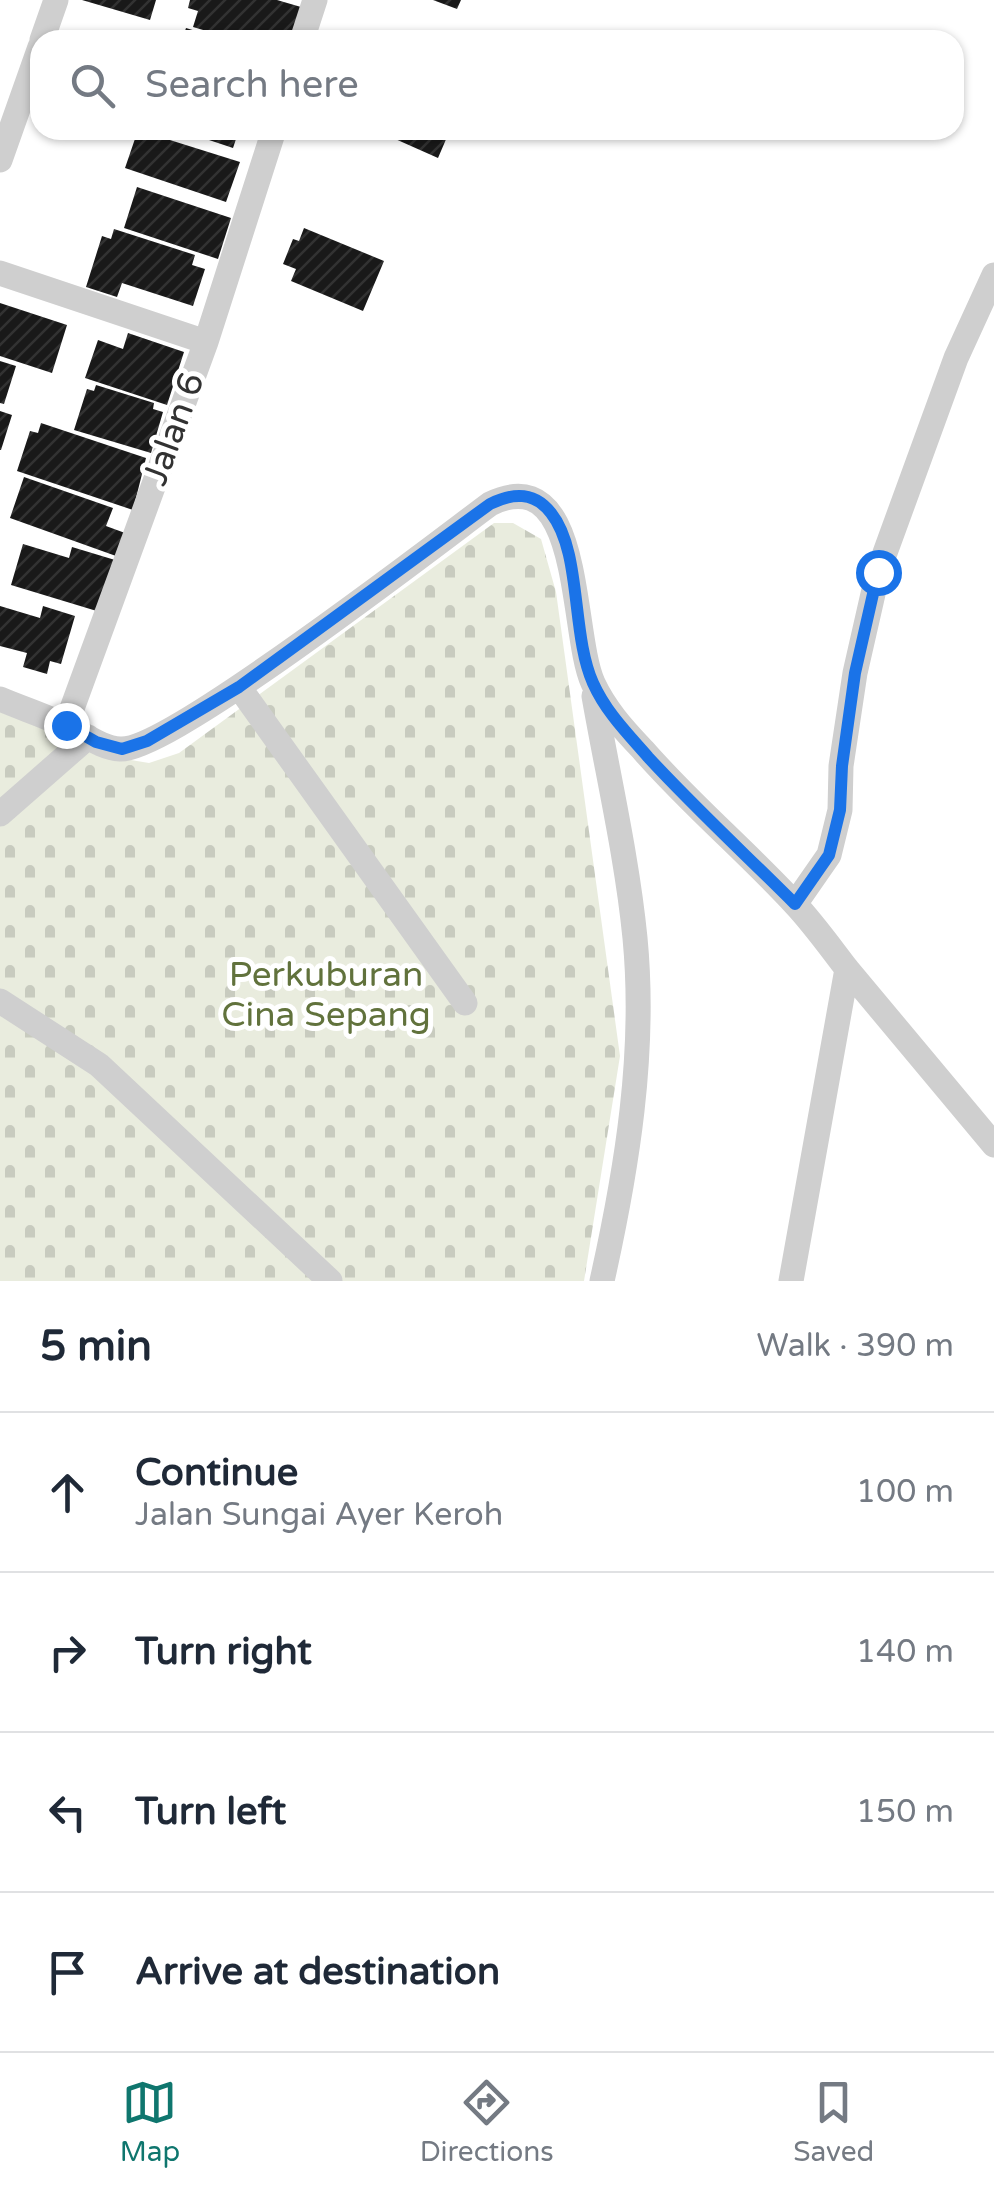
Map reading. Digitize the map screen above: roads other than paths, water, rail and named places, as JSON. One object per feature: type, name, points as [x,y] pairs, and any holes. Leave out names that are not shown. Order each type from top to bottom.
[{"type":"street","points":[[46,30],[56,0]]},
{"type":"street","points":[[305,30],[315,0]]},
{"type":"street","points":[[0,160],[30,74]]},
{"type":"street","name":"Jalan 6","points":[[77,731],[271,140]]},
{"type":"street","points":[[0,273],[206,342]]},
{"type":"street","points":[[795,904],[829,855],[840,810],[855,673],[878,572],[956,358],[994,274]]},
{"type":"street","points":[[0,700],[122,749],[134,745],[239,687],[490,504],[508,495],[533,497],[550,511],[564,536],[635,939],[636,1072],[620,1198],[602,1281]]},
{"type":"street","points":[[592,681],[609,713],[676,788],[795,904],[994,1145]]},
{"type":"street","points":[[239,687],[465,1002]]},
{"type":"street","points":[[0,814],[77,731]]},
{"type":"street","points":[[791,1281],[847,969]]},
{"type":"street","points":[[0,1001],[99,1065],[330,1281]]},
{"type":"park label","name":"Perkuburan Cina Sepang","points":[[326,995]]}]
